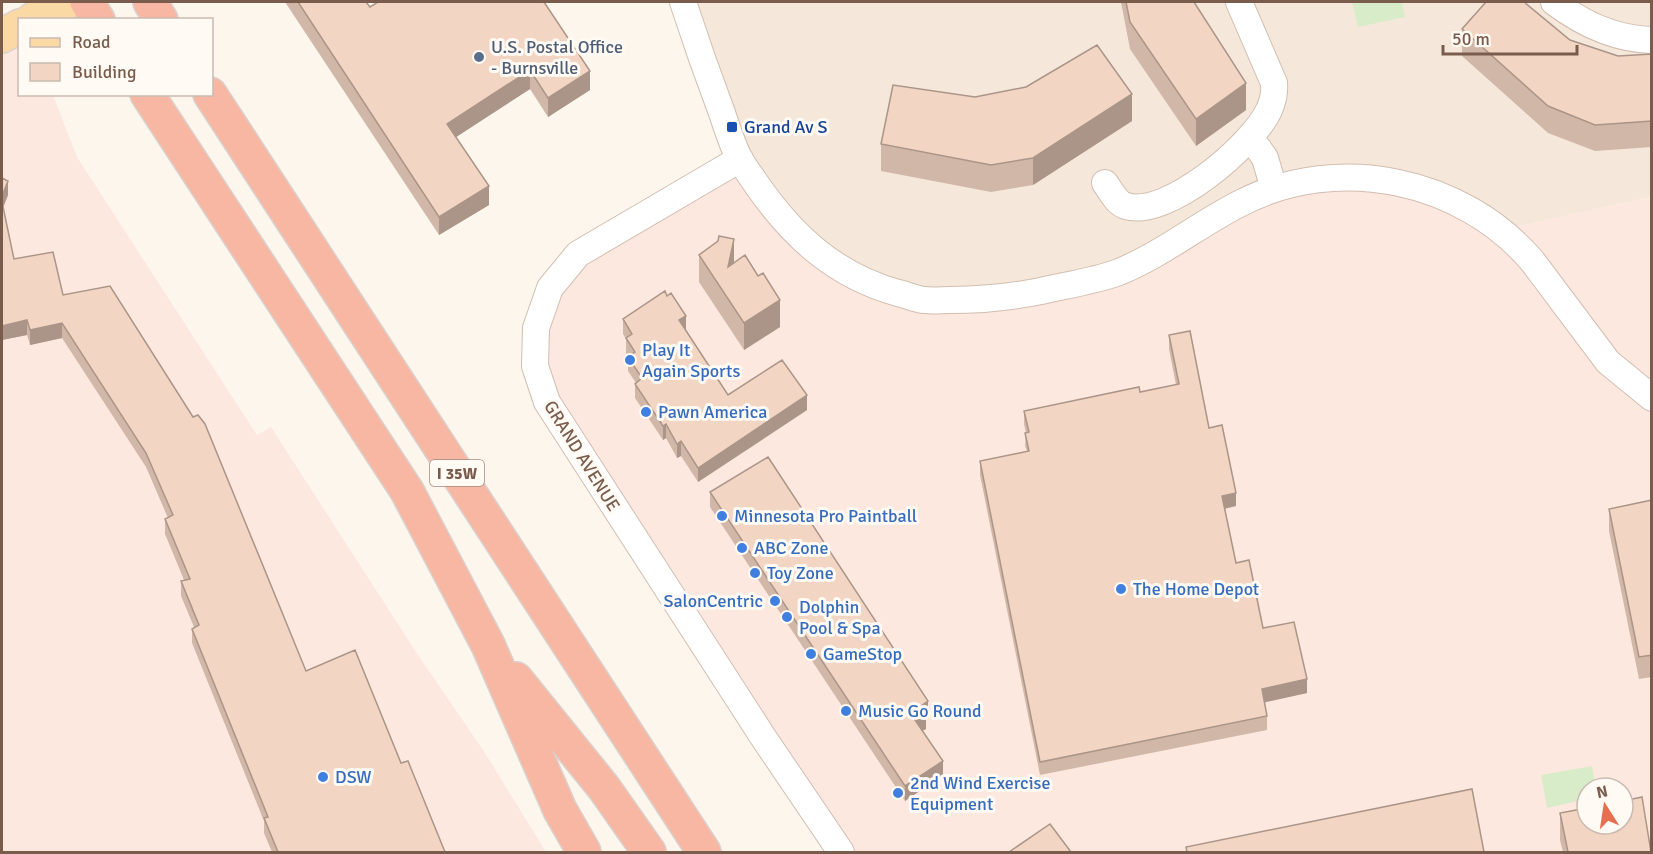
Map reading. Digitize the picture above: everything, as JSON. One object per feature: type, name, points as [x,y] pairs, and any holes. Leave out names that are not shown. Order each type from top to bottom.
[{"type":"highway","points":[[87,2],[97,18]]},
{"type":"highway","points":[[150,2],[160,18]]},
{"type":"highway","name":"I 35W","points":[[148,96],[406,491],[488,645],[604,788],[649,852]]},
{"type":"highway","name":"I 35W","points":[[211,96],[704,852]]},
{"type":"highway","points":[[488,645],[560,810],[584,852]]},
{"type":"main road","points":[[37,18],[67,2]]},
{"type":"main road","points":[[2,36],[18,27]]},
{"type":"street","points":[[683,2],[740,159],[777,213],[823,258],[848,273],[886,290],[924,300],[975,300],[1012,296],[1093,280],[1120,272],[1169,246],[1240,203],[1274,189],[1325,178],[1397,182],[1442,195],[1461,204],[1520,246],[1608,362],[1652,398]]},
{"type":"street","points":[[1105,183],[1116,199],[1128,207],[1137,208],[1155,203],[1190,189],[1250,137],[1269,111],[1275,92],[1271,74],[1245,20],[1239,2]]},
{"type":"street","points":[[1554,2],[1602,31],[1623,37],[1652,40]]},
{"type":"street","points":[[1250,137],[1265,158],[1274,189]]},
{"type":"street","name":"GRAND AVENUE","points":[[740,159],[578,254],[550,288],[536,328],[535,366],[547,402],[763,737],[841,852]]},
{"type":"shaded area","points":[[683,2],[1651,2],[1651,197],[1501,230],[1169,246],[1012,296],[886,289],[777,213]]},
{"type":"shaded area","points":[[18,27],[18,96],[53,96],[77,157],[257,435],[271,427],[414,649],[485,753],[546,852],[2,852],[2,36]]},
{"type":"shaded area","points":[[740,159],[823,258],[924,300],[1093,280],[1221,214],[1372,179],[1501,230],[1651,197],[1651,852],[841,852],[547,402],[550,288]]},
{"type":"green space","points":[[1352,2],[1402,2],[1405,17],[1358,27]]},
{"type":"green space","points":[[1592,766],[1594,776],[1575,776],[1575,802],[1547,808],[1541,775]]},
{"type":"building","points":[[298,2],[366,2],[370,7],[378,2],[544,2],[590,71],[548,98],[530,70],[447,124],[489,186],[439,217]]},
{"type":"building","points":[[1126,2],[1194,2],[1246,83],[1196,119],[1130,22]]},
{"type":"building","points":[[1486,2],[1524,2],[1570,40],[1618,56],[1652,54],[1652,121],[1595,125],[1548,106],[1462,29]]},
{"type":"building","points":[[1097,45],[1132,94],[1033,158],[991,165],[881,144],[893,85],[975,97],[1026,87]]},
{"type":"building","points":[[2,178],[8,181],[2,196]]},
{"type":"building","points":[[2,202],[14,259],[53,252],[63,295],[110,286],[193,417],[198,415],[205,424],[306,671],[355,650],[401,763],[408,761],[445,852],[278,852],[264,818],[268,817],[192,629],[199,625],[181,581],[190,579],[165,519],[173,515],[146,453],[62,323],[30,330],[27,320],[2,326]]},
{"type":"building","points":[[719,236],[734,239],[728,267],[745,255],[758,276],[763,273],[780,300],[744,323],[699,255],[718,241]]},
{"type":"building","points":[[665,291],[667,296],[671,293],[686,316],[679,320],[728,395],[782,360],[807,395],[698,468],[681,441],[677,444],[666,424],[663,426],[635,384],[642,378],[628,357],[635,352],[626,338],[632,334],[623,319]]},
{"type":"building","name":"The Home Depot","points":[[1190,331],[1209,428],[1222,425],[1236,493],[1222,496],[1236,563],[1249,560],[1263,628],[1294,622],[1307,679],[1262,689],[1267,716],[1040,762],[980,461],[1029,451],[1025,433],[1029,432],[1024,411],[1139,387],[1140,392],[1179,384],[1169,335]]},
{"type":"building","points":[[768,457],[928,701],[921,706],[926,714],[915,720],[943,761],[905,786],[710,492]]},
{"type":"building","points":[[1652,500],[1652,655],[1639,657],[1609,509]]},
{"type":"building","points":[[1472,789],[1484,852],[1187,852],[1186,847]]},
{"type":"building","points":[[1642,797],[1651,852],[1568,852],[1560,813],[1575,810],[1575,836],[1635,836],[1635,798]]},
{"type":"building","points":[[1050,824],[1071,852],[1009,852]]},
{"type":"place","name":"U.S. Postal Office - Burnsville","points":[[479,57]]},
{"type":"place","name":"Grand Av S","points":[[732,127]]},
{"type":"place","name":"Play It Again Sports","points":[[630,360]]},
{"type":"place","name":"Pawn America","points":[[646,412]]},
{"type":"place","name":"Minnesota Pro Paintball","points":[[722,516]]},
{"type":"place","name":"ABC Zone","points":[[742,548]]},
{"type":"place","name":"Toy Zone","points":[[755,573]]},
{"type":"place","name":"The Home Depot","points":[[1121,589]]},
{"type":"place","name":"SalonCentric","points":[[775,601]]},
{"type":"place","name":"Dolphin Pool & Spa","points":[[787,617]]},
{"type":"place","name":"GameStop","points":[[811,654]]},
{"type":"place","name":"Music Go Round","points":[[846,711]]},
{"type":"place","name":"DSW","points":[[323,777]]},
{"type":"place","name":"2nd Wind Exercise Equipment","points":[[898,793]]}]
